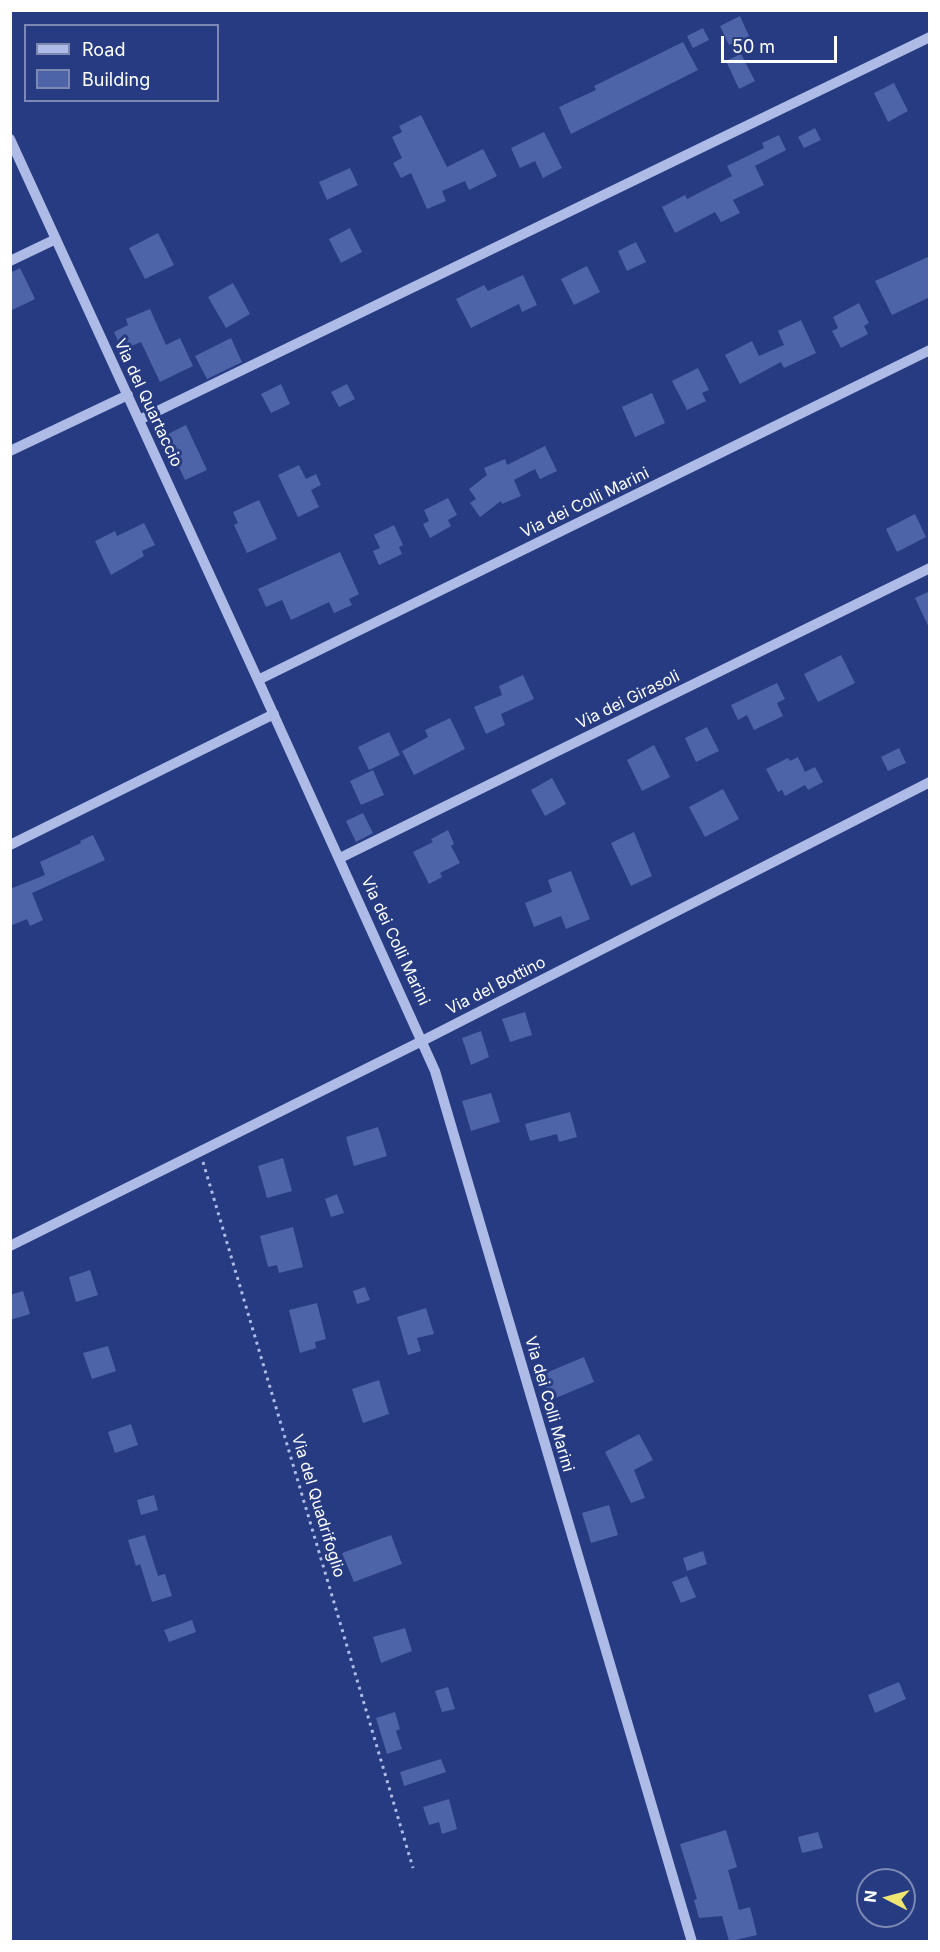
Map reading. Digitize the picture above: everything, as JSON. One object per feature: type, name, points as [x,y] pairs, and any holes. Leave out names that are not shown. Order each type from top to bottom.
[{"type":"street","points":[[139,420],[930,37]]},
{"type":"street","name":"Via del Quartaccio","points":[[10,139],[258,680]]},
{"type":"street","points":[[10,261],[56,239]]},
{"type":"street","name":"Via dei Colli Marini","points":[[692,1941],[435,1071],[424,1040],[258,680],[930,350]]},
{"type":"street","points":[[10,451],[128,395]]},
{"type":"street","name":"Via dei Girasoli","points":[[340,858],[930,568]]},
{"type":"street","points":[[10,845],[274,714]]},
{"type":"street","name":"Via del Bottino","points":[[10,1246],[424,1040],[930,782]]},
{"type":"path","name":"Via del Quadrifoglio","points":[[200,1152],[413,1868]]},
{"type":"building","points":[[740,16],[749,36],[729,45],[720,26]]},
{"type":"building","points":[[703,28],[709,40],[693,48],[687,36]]},
{"type":"building","points":[[683,42],[698,70],[571,134],[559,107],[596,90],[594,86]]},
{"type":"building","points":[[741,54],[755,81],[739,89],[726,61]]},
{"type":"building","points":[[894,83],[908,111],[888,122],[874,93]]},
{"type":"building","points":[[421,115],[447,167],[483,149],[497,176],[469,190],[465,181],[442,191],[446,201],[427,209],[411,173],[401,178],[393,163],[402,158],[392,137],[402,132],[399,126]]},
{"type":"building","points":[[815,128],[821,140],[804,148],[798,137]]},
{"type":"building","points":[[544,132],[562,168],[543,178],[535,161],[520,168],[511,148]]},
{"type":"building","points":[[779,135],[786,150],[755,166],[764,185],[733,200],[740,213],[721,222],[715,212],[675,233],[662,207],[685,195],[687,199],[732,176],[727,166],[764,148],[762,143]]},
{"type":"building","points":[[350,168],[358,185],[327,200],[319,182]]},
{"type":"building","points":[[350,228],[362,252],[341,263],[329,239]]},
{"type":"building","points":[[158,233],[174,265],[145,279],[129,248]]},
{"type":"building","points":[[636,242],[646,262],[627,271],[618,251]]},
{"type":"building","points":[[930,256],[930,297],[892,315],[875,281]]},
{"type":"building","points":[[587,266],[600,292],[574,305],[561,279]]},
{"type":"building","points":[[20,268],[35,299],[10,311],[10,273]]},
{"type":"building","points":[[523,275],[537,305],[522,312],[519,304],[471,328],[456,299],[484,285],[488,291]]},
{"type":"building","points":[[233,283],[250,314],[226,328],[208,297]]},
{"type":"building","points":[[859,303],[869,323],[864,326],[868,334],[841,348],[832,331],[838,328],[833,317]]},
{"type":"building","points":[[150,309],[166,345],[180,338],[193,366],[160,382],[141,342],[122,350],[114,332],[128,325],[126,319]]},
{"type":"building","points":[[801,320],[816,353],[784,368],[781,362],[740,384],[725,355],[752,341],[759,356],[784,345],[778,331]]},
{"type":"building","points":[[231,338],[242,362],[207,379],[195,356]]},
{"type":"building","points":[[698,368],[709,390],[702,393],[706,401],[687,410],[672,381]]},
{"type":"building","points":[[281,384],[290,404],[271,413],[261,394]]},
{"type":"building","points":[[347,384],[355,399],[339,407],[331,392]]},
{"type":"building","points":[[652,393],[665,423],[635,437],[622,407]]},
{"type":"building","points":[[186,425],[207,470],[185,480],[164,436]]},
{"type":"building","points":[[545,446],[557,471],[540,479],[535,469],[514,480],[521,496],[502,504],[501,501],[480,517],[470,503],[476,499],[469,489],[487,475],[484,468],[505,459],[507,465]]},
{"type":"building","points":[[299,465],[306,479],[316,474],[321,485],[311,490],[319,507],[298,517],[278,475]]},
{"type":"building","points":[[448,498],[457,515],[448,520],[451,526],[430,538],[423,524],[429,521],[424,510]]},
{"type":"building","points":[[259,500],[277,539],[247,553],[234,525],[238,523],[233,512]]},
{"type":"building","points":[[915,514],[926,537],[897,552],[886,529]]},
{"type":"building","points":[[144,523],[155,545],[142,551],[144,556],[111,575],[95,541],[115,531],[117,536]]},
{"type":"building","points":[[394,525],[403,545],[399,547],[402,554],[379,565],[373,551],[380,548],[374,535]]},
{"type":"building","points":[[340,552],[359,594],[349,599],[352,605],[334,613],[329,602],[291,620],[282,600],[266,607],[258,589]]},
{"type":"building","points":[[930,591],[930,630],[915,598]]},
{"type":"building","points":[[841,655],[855,683],[818,702],[804,674]]},
{"type":"building","points":[[523,675],[534,699],[501,714],[505,725],[486,734],[474,707],[502,695],[499,686]]},
{"type":"building","points":[[777,683],[785,699],[777,703],[783,716],[754,730],[747,715],[738,720],[731,705]]},
{"type":"building","points":[[450,718],[465,749],[414,775],[402,751],[428,737],[425,730]]},
{"type":"building","points":[[707,727],[719,751],[696,762],[685,738]]},
{"type":"building","points":[[389,732],[400,755],[369,770],[358,747]]},
{"type":"building","points":[[654,745],[670,777],[642,791],[627,760]]},
{"type":"building","points":[[899,748],[906,763],[888,771],[881,757]]},
{"type":"building","points":[[798,757],[805,772],[815,767],[823,782],[808,790],[805,785],[785,796],[782,790],[778,792],[766,769],[788,758],[790,761]]},
{"type":"building","points":[[373,770],[384,795],[361,805],[350,781]]},
{"type":"building","points":[[552,778],[566,804],[545,816],[531,790]]},
{"type":"building","points":[[723,789],[739,819],[705,837],[689,807]]},
{"type":"building","points":[[363,813],[373,833],[356,842],[346,821]]},
{"type":"building","points":[[448,830],[454,844],[451,846],[460,863],[440,873],[442,877],[429,884],[413,852],[433,842],[431,839]]},
{"type":"building","points":[[634,832],[652,876],[631,886],[611,843]]},
{"type":"building","points":[[93,835],[105,860],[32,893],[43,920],[30,926],[27,919],[10,926],[10,889],[45,875],[40,862]]},
{"type":"building","points":[[571,871],[590,919],[566,929],[561,916],[534,927],[525,903],[552,892],[548,880]]},
{"type":"building","points":[[525,1012],[532,1035],[510,1042],[502,1019]]},
{"type":"building","points":[[481,1031],[489,1057],[471,1065],[462,1038]]},
{"type":"building","points":[[491,1093],[500,1122],[471,1131],[462,1101]]},
{"type":"building","points":[[570,1112],[577,1137],[559,1142],[557,1134],[530,1141],[525,1124]]},
{"type":"building","points":[[378,1127],[387,1156],[354,1166],[346,1137]]},
{"type":"building","points":[[283,1158],[292,1191],[267,1198],[258,1166]]},
{"type":"building","points":[[337,1194],[344,1213],[331,1217],[325,1199]]},
{"type":"building","points":[[293,1227],[303,1267],[279,1273],[277,1265],[268,1267],[260,1236]]},
{"type":"building","points":[[90,1270],[98,1295],[76,1302],[69,1277]]},
{"type":"building","points":[[365,1287],[370,1300],[357,1304],[353,1291]]},
{"type":"building","points":[[23,1291],[30,1314],[10,1320],[10,1295]]},
{"type":"building","points":[[317,1303],[326,1339],[315,1342],[316,1348],[300,1353],[289,1310]]},
{"type":"building","points":[[426,1308],[434,1334],[417,1338],[421,1351],[408,1355],[397,1317]]},
{"type":"building","points":[[108,1346],[116,1371],[92,1379],[83,1353]]},
{"type":"building","points":[[584,1357],[594,1382],[551,1400],[541,1375]]},
{"type":"building","points":[[379,1380],[389,1414],[363,1423],[352,1389]]},
{"type":"building","points":[[131,1424],[138,1445],[115,1453],[108,1432]]},
{"type":"building","points":[[639,1434],[653,1460],[634,1470],[645,1498],[631,1503],[605,1452]]},
{"type":"building","points":[[154,1495],[158,1510],[141,1515],[137,1500]]},
{"type":"building","points":[[609,1505],[618,1535],[591,1543],[582,1513]]},
{"type":"building","points":[[145,1535],[158,1576],[165,1574],[172,1596],[152,1602],[140,1564],[136,1566],[128,1540]]},
{"type":"building","points":[[391,1535],[402,1564],[354,1582],[342,1553]]},
{"type":"building","points":[[703,1551],[707,1564],[687,1571],[683,1558]]},
{"type":"building","points":[[687,1576],[696,1597],[681,1603],[672,1582]]},
{"type":"building","points":[[192,1620],[196,1632],[169,1642],[164,1630]]},
{"type":"building","points":[[405,1628],[412,1651],[381,1663],[373,1637]]},
{"type":"building","points":[[899,1682],[906,1699],[875,1713],[868,1695]]},
{"type":"building","points":[[448,1687],[455,1709],[442,1712],[435,1691]]},
{"type":"building","points":[[395,1712],[400,1729],[396,1731],[402,1749],[387,1754],[376,1718]]},
{"type":"building","points":[[441,1759],[446,1772],[404,1786],[400,1772]]},
{"type":"building","points":[[449,1799],[457,1829],[442,1834],[439,1822],[429,1825],[423,1807]]},
{"type":"building","points":[[726,1830],[737,1867],[728,1870],[739,1910],[750,1907],[757,1935],[731,1941],[729,1941],[722,1916],[699,1918],[694,1900],[697,1899],[680,1844]]},
{"type":"building","points":[[818,1832],[823,1848],[802,1853],[798,1837]]}]
